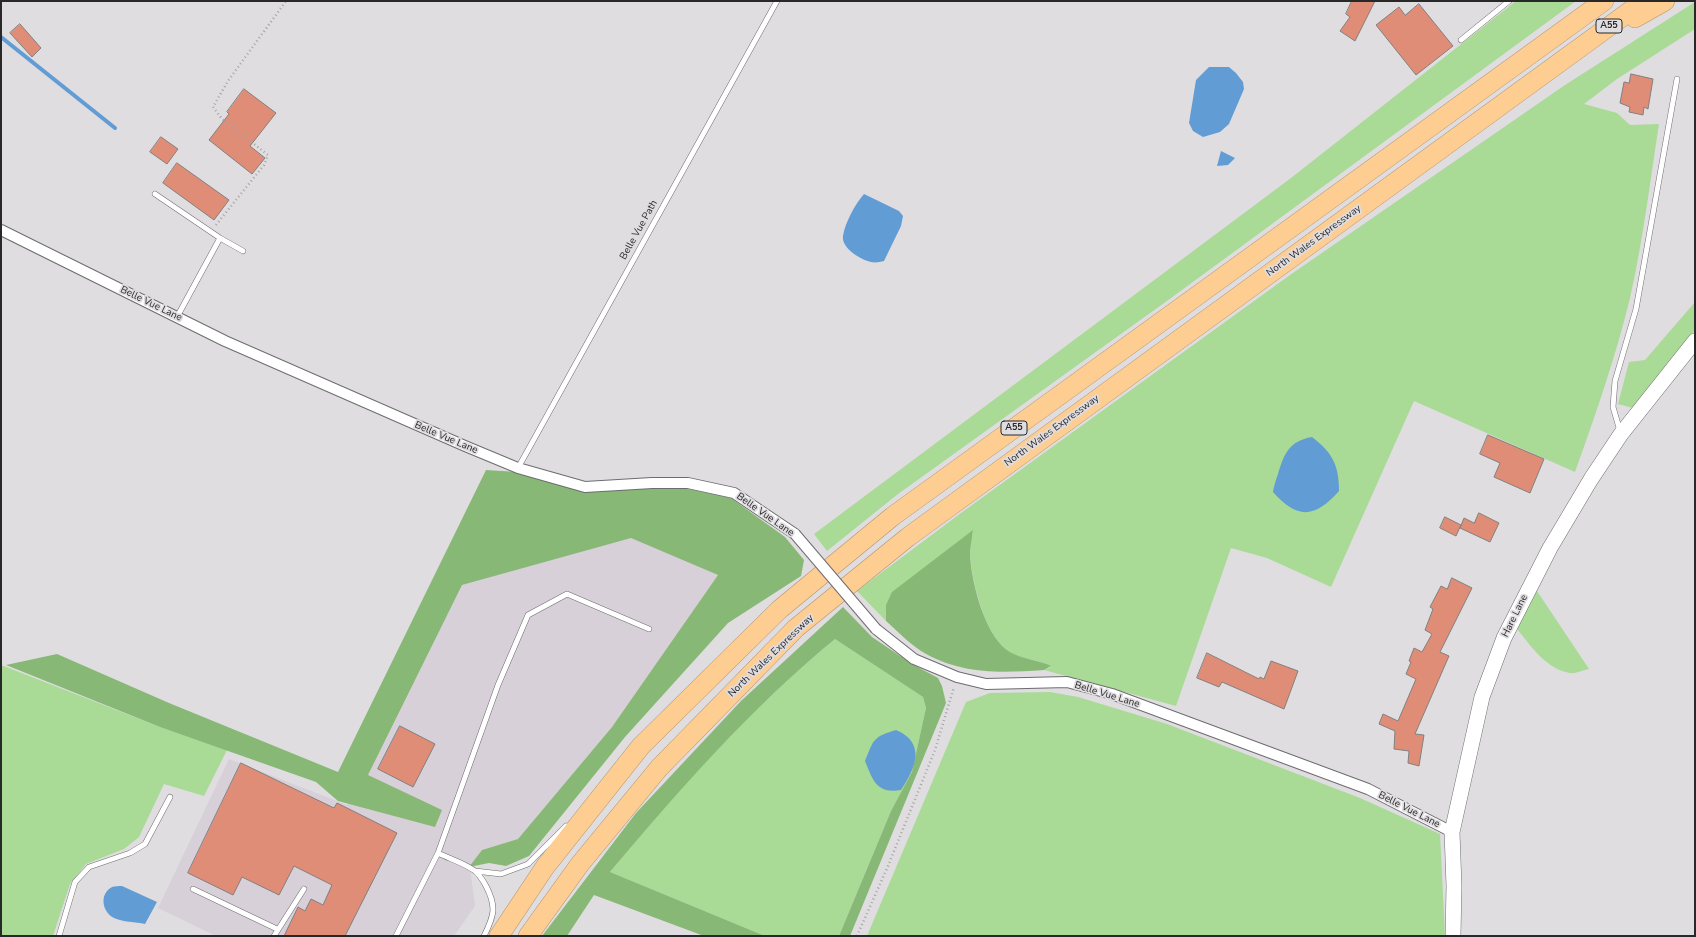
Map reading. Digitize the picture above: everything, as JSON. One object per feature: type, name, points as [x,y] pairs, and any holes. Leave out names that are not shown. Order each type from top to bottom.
[{"type":"highway","name":"A55","points":[[499,936],[545,867],[641,746],[780,609],[893,516],[1604,1]]},
{"type":"highway","name":"North Wales Expressway","points":[[528,936],[580,864],[659,768],[796,628],[908,537],[1644,1]]},
{"type":"highway","points":[[1574,52],[1665,1]]},
{"type":"street","name":"Belle Vue Lane","points":[[1,230],[224,341],[518,468],[585,487],[652,483],[688,483],[734,493],[795,534],[876,629],[914,659],[957,677],[986,684],[1067,682],[1112,694],[1368,789],[1452,832]]},
{"type":"street","name":"Hare Lane","points":[[1453,936],[1454,886],[1452,832],[1482,697],[1504,638],[1550,548],[1591,479],[1621,434],[1695,341]]},
{"type":"lane","name":"Belle Vue Path","points":[[518,468],[777,1]]},
{"type":"lane","points":[[1461,40],[1509,1]]},
{"type":"lane","points":[[1621,434],[1613,407],[1615,381],[1636,309],[1677,79]]},
{"type":"lane","points":[[155,194],[220,238],[243,251]]},
{"type":"lane","points":[[177,317],[220,238]]},
{"type":"lane","points":[[396,936],[438,853],[498,685],[528,615],[567,594],[649,629]]},
{"type":"lane","points":[[582,810],[625,767]]},
{"type":"lane","points":[[59,936],[75,882],[89,867],[130,852],[145,844],[170,797]]},
{"type":"lane","points":[[438,853],[475,871],[501,874],[528,864],[571,821]]},
{"type":"lane","points":[[475,871],[488,889],[494,906],[492,920],[484,936]]},
{"type":"lane","points":[[193,889],[277,929]]},
{"type":"lane","points":[[274,936],[277,929],[304,889]]},
{"type":"path","points":[[211,232],[264,165],[268,155],[222,119],[213,107],[228,81],[286,1]]},
{"type":"path","points":[[856,936],[935,750],[957,677]]},
{"type":"shaded area","points":[[631,537],[718,575],[612,727],[518,839],[482,850],[470,867],[475,906],[454,936],[216,936],[158,908],[229,759],[347,805],[462,585]]},
{"type":"green space","points":[[1516,1],[1576,1],[1171,298],[898,494],[827,551],[814,534],[1291,178]]},
{"type":"green space","points":[[1695,2],[1695,29],[1617,79],[1584,104],[1617,113],[1630,125],[1659,124],[1643,233],[1630,298],[1612,364],[1575,472],[1414,401],[1331,587],[1267,558],[1231,548],[1176,706],[1044,670],[1051,667],[1042,662],[1013,654],[1003,647],[995,637],[988,624],[977,594],[973,578],[970,552],[973,531],[886,605],[886,621],[857,591],[961,513],[1290,275],[1565,85]]},
{"type":"green space","points":[[1695,302],[1695,330],[1633,408],[1618,404],[1629,362],[1645,360]]},
{"type":"green space","points":[[486,470],[518,472],[587,492],[640,487],[688,489],[731,498],[785,537],[804,560],[801,576],[728,623],[625,737],[529,856],[506,866],[489,863],[469,867],[482,850],[518,839],[612,727],[718,575],[631,538],[462,585],[368,775],[442,810],[435,827],[338,801],[316,782],[160,727],[6,665],[57,654],[169,703],[338,772]]},
{"type":"green space","points":[[973,530],[970,551],[973,577],[988,624],[995,637],[1004,648],[1019,656],[1051,666],[1044,670],[996,672],[981,671],[951,665],[921,651],[886,621],[886,605],[892,592]]},
{"type":"green space","points":[[1537,591],[1589,669],[1572,673],[1561,671],[1546,662],[1517,629]]},
{"type":"green space","points":[[843,607],[872,637],[912,664],[938,678],[942,686],[946,703],[850,936],[839,936],[891,811],[912,772],[926,708],[923,697],[835,639],[804,665],[745,721],[663,810],[610,872],[765,936],[704,936],[594,895],[567,936],[542,936],[636,813],[741,701]]},
{"type":"green space","points":[[835,639],[923,697],[926,708],[912,773],[891,811],[839,936],[765,936],[610,872],[662,810],[745,721],[804,665]]},
{"type":"green space","points":[[1,665],[160,727],[227,750],[204,796],[164,784],[139,837],[124,849],[86,864],[70,884],[53,936],[1,936]]},
{"type":"green space","points":[[1050,692],[1078,697],[1167,724],[1360,798],[1440,834],[1445,936],[867,936],[966,702],[990,693]]},
{"type":"water","points":[[1209,67],[1229,67],[1243,82],[1244,89],[1229,124],[1220,132],[1203,137],[1193,131],[1189,123],[1196,80]]},
{"type":"water","points":[[1221,151],[1235,158],[1228,165],[1217,166]]},
{"type":"water","points":[[864,194],[899,211],[903,216],[901,226],[884,261],[873,262],[862,259],[848,249],[843,240],[844,231],[848,220],[857,203]]},
{"type":"water","points":[[1312,437],[1330,455],[1336,467],[1339,491],[1322,507],[1313,511],[1298,511],[1282,501],[1273,492],[1285,455],[1293,445],[1304,439]]},
{"type":"water","points":[[896,730],[906,735],[912,742],[915,749],[915,757],[914,765],[901,790],[893,791],[881,788],[877,784],[865,761],[870,748],[878,737]]},
{"type":"water","points":[[122,886],[157,902],[145,924],[117,919],[107,912],[104,903],[105,894],[112,887]]},
{"type":"building","points":[[1352,1],[1375,1],[1355,41],[1340,31],[1350,17],[1346,14]]},
{"type":"building","points":[[1419,4],[1453,46],[1416,75],[1376,25],[1399,7],[1405,15]]},
{"type":"building","points":[[20,24],[41,48],[32,57],[10,33]]},
{"type":"building","points":[[1631,74],[1653,79],[1648,109],[1644,107],[1643,115],[1629,112],[1630,107],[1620,103],[1624,82],[1629,83]]},
{"type":"building","points":[[244,89],[276,113],[250,146],[265,158],[252,174],[209,140],[229,114],[227,112]]},
{"type":"building","points":[[161,137],[178,149],[167,164],[150,152]]},
{"type":"building","points":[[177,163],[229,200],[214,220],[163,183]]},
{"type":"building","points":[[1488,435],[1544,459],[1530,493],[1494,477],[1500,463],[1480,454]]},
{"type":"building","points":[[1479,513],[1499,523],[1490,542],[1460,528],[1464,518],[1474,523]]},
{"type":"building","points":[[1445,517],[1461,525],[1456,536],[1440,528]]},
{"type":"building","points":[[1452,578],[1472,588],[1440,652],[1449,656],[1415,734],[1424,735],[1419,766],[1408,763],[1409,751],[1394,749],[1395,731],[1379,724],[1383,714],[1398,721],[1416,679],[1406,674],[1411,662],[1409,661],[1414,648],[1422,652],[1432,634],[1425,630],[1433,609],[1430,607],[1441,586],[1447,589]]},
{"type":"building","points":[[1207,653],[1259,679],[1260,677],[1264,679],[1271,661],[1298,671],[1284,709],[1222,682],[1219,687],[1197,678]]},
{"type":"building","points":[[400,726],[435,744],[413,787],[378,769]]},
{"type":"building","points":[[241,763],[334,808],[337,803],[397,833],[345,936],[284,936],[298,907],[305,911],[311,899],[323,905],[332,885],[294,866],[279,895],[242,877],[233,895],[188,873]]},
{"type":"waterway","points":[[1,37],[115,128]]}]
